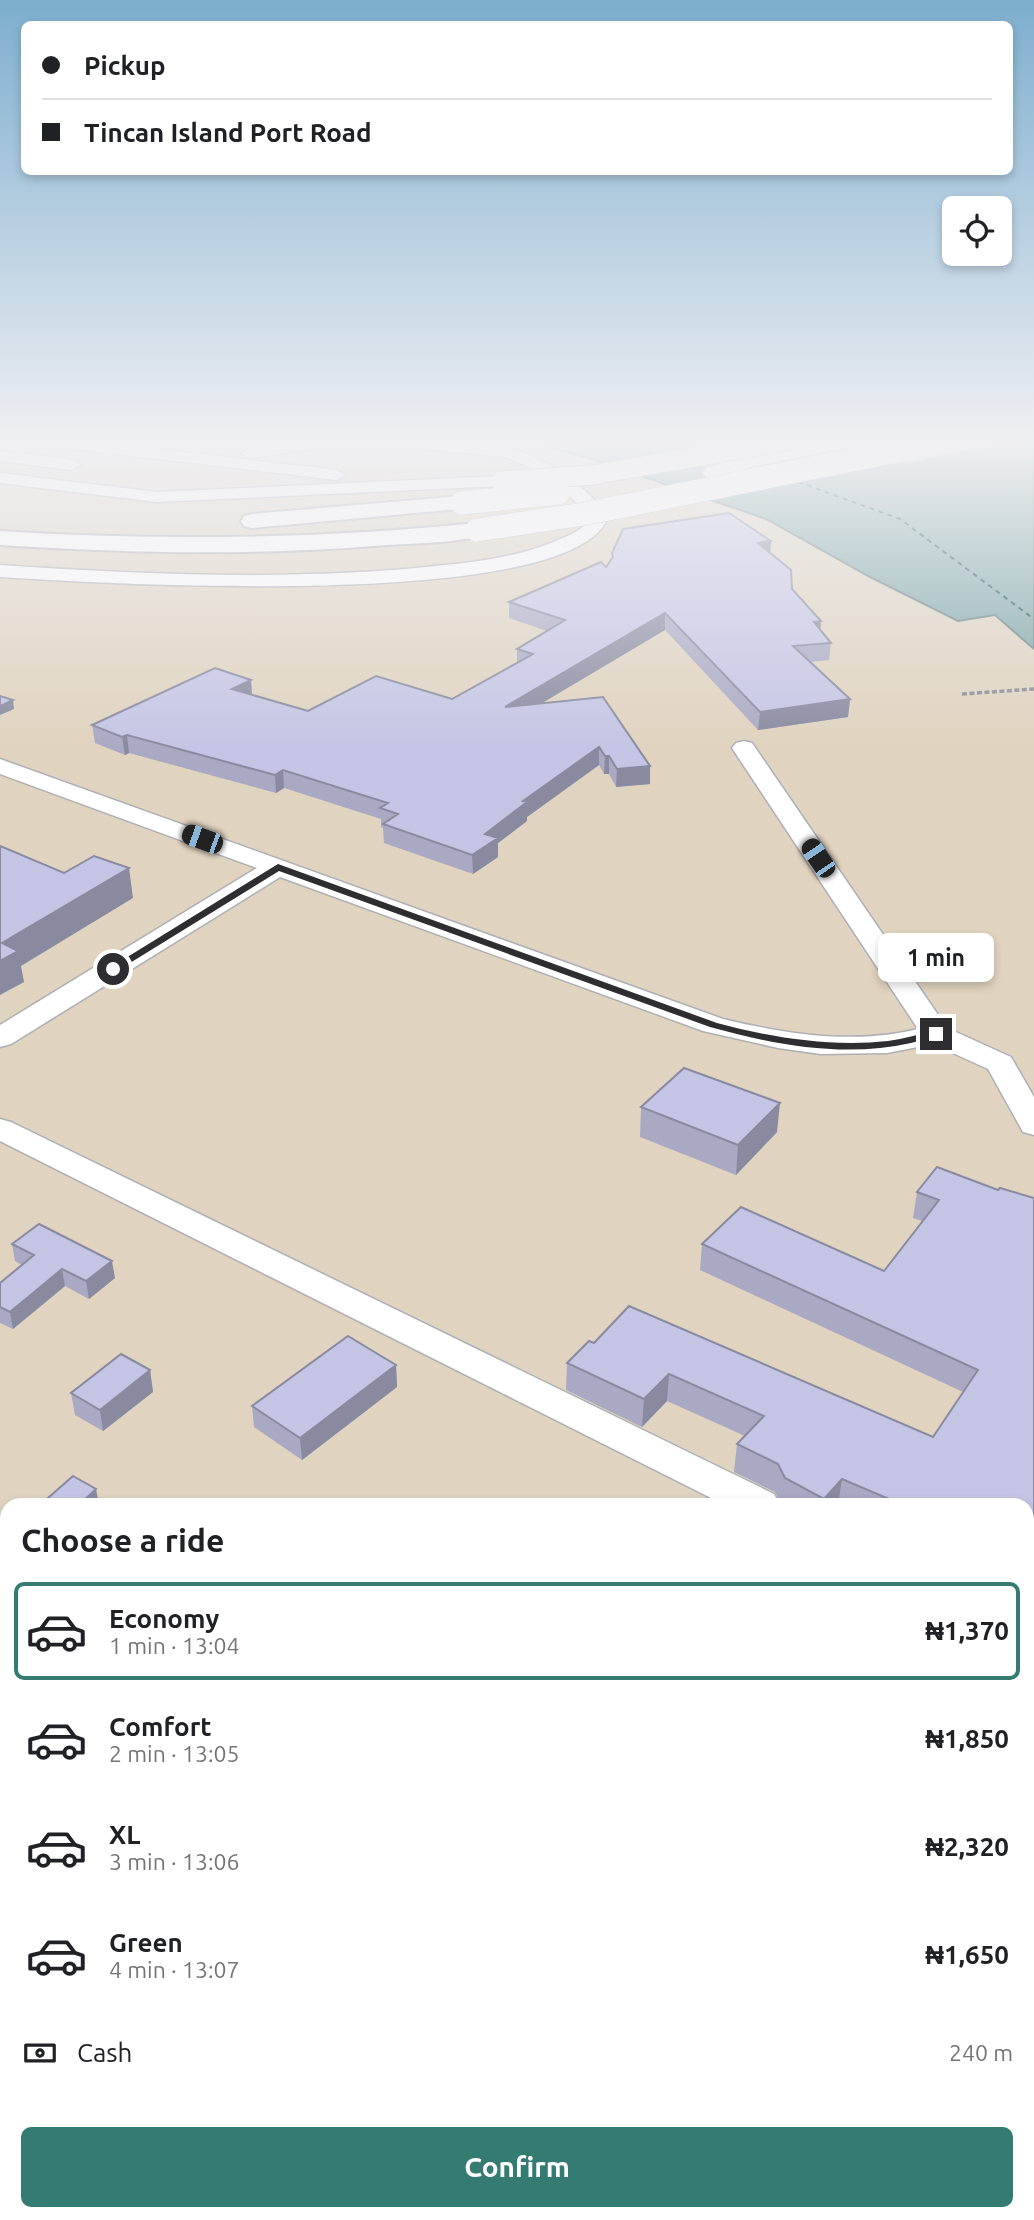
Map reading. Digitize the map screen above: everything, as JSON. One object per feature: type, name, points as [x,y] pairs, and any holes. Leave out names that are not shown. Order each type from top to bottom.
[{"type":"highway","points":[[0,546],[31,544]]},
{"type":"highway","points":[[78,544],[214,548],[317,544]]},
{"type":"street","points":[[0,571],[205,583],[342,580],[475,568],[542,554],[565,544]]},
{"type":"street","points":[[744,748],[936,1034],[1000,1063],[1034,1125]]},
{"type":"street","points":[[0,766],[713,1025],[765,1039],[827,1046],[889,1044],[936,1034]]},
{"type":"street","points":[[0,1038],[278,867]]},
{"type":"street","points":[[0,1129],[746,1498]]},
{"type":"path","points":[[962,694],[1034,689]]},
{"type":"shaded area","points":[[0,544],[810,544],[870,577],[958,620],[995,615],[1034,649],[1034,1498],[0,1498]]},
{"type":"water","points":[[810,544],[1034,544],[1034,649],[995,615],[958,621]]},
{"type":"building","points":[[616,544],[759,544],[791,570],[792,589],[821,621],[814,622],[831,643],[793,646],[850,699],[760,712],[665,613],[505,707],[603,697],[650,766],[617,769],[599,747],[523,801],[527,802],[485,834],[498,838],[472,855],[383,824],[398,814],[380,808],[388,803],[283,770],[275,775],[127,735],[122,737],[92,725],[215,668],[251,680],[232,689],[308,711],[376,676],[452,699],[533,654],[517,649],[565,620],[509,602],[601,562],[606,567],[613,557]]},
{"type":"building","points":[[0,696],[13,700],[0,706]]},
{"type":"building","points":[[0,846],[64,873],[94,856],[129,868],[2,943],[18,951],[0,961]]},
{"type":"building","points":[[684,1068],[780,1103],[738,1145],[641,1107]]},
{"type":"building","points":[[937,1167],[998,1190],[1000,1188],[1034,1198],[1034,1498],[887,1498],[842,1479],[822,1498],[785,1478],[778,1464],[737,1444],[764,1416],[669,1374],[644,1399],[567,1363],[589,1341],[594,1343],[629,1306],[933,1437],[978,1370],[702,1244],[741,1207],[884,1271],[939,1200],[917,1192]]},
{"type":"building","points":[[39,1224],[112,1261],[86,1281],[62,1269],[10,1312],[0,1307],[0,1283],[34,1255],[12,1244]]},
{"type":"building","points":[[348,1336],[396,1365],[300,1438],[252,1406]]},
{"type":"building","points":[[121,1354],[150,1370],[100,1410],[71,1393]]},
{"type":"building","points":[[73,1476],[96,1489],[86,1498],[48,1498]]},
{"type":"ferry route","points":[[933,544],[1034,619]]},
{"type":"route","points":[[113,969],[278,867],[713,1025],[765,1039],[827,1046],[889,1044],[936,1034]]}]
